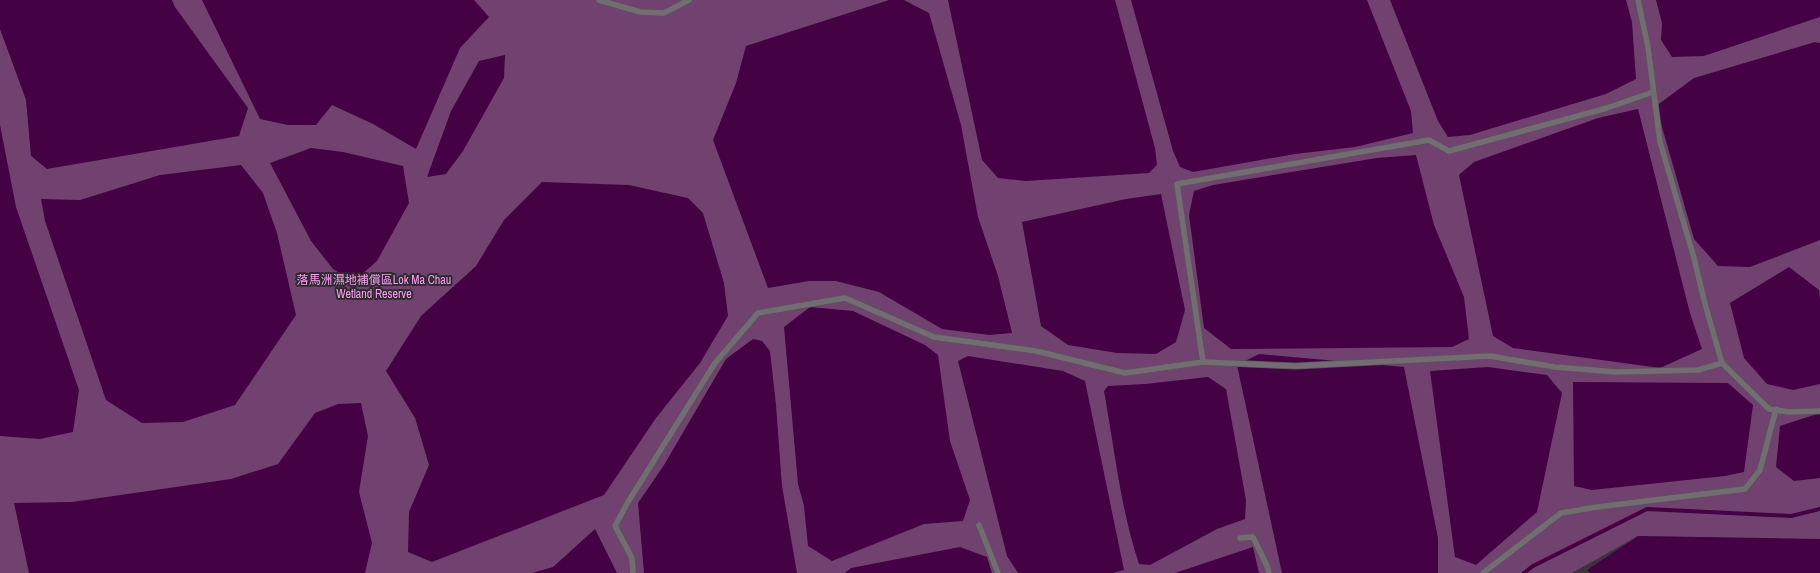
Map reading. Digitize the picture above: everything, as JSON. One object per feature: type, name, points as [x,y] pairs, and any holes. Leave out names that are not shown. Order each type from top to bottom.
[{"type":"lane","points":[[598,0],[640,12],[664,13],[688,0]]},
{"type":"lane","points":[[1638,0],[1648,47],[1660,142],[1694,258],[1705,304],[1722,363],[1769,409],[1788,412],[1820,410]]},
{"type":"lane","points":[[1203,362],[1177,184],[1429,140],[1449,151],[1607,108],[1653,92]]},
{"type":"lane","points":[[633,573],[632,558],[614,526],[716,363],[758,313],[845,298],[934,337],[1036,351],[1125,373],[1203,362],[1296,366],[1490,356],[1555,367],[1616,372],[1698,370],[1722,363]]},
{"type":"lane","points":[[1484,573],[1561,513],[1597,507],[1745,489],[1760,470],[1776,409]]},
{"type":"lane","points":[[979,525],[998,573]]},
{"type":"lane","points":[[1240,538],[1252,537],[1269,573]]},
{"type":"green space","name":"落馬洲濕地補償區Lok Ma Chau Wetland Reserve","points":[[0,0],[1820,0],[1820,540],[1638,536],[1572,573],[0,573]]},
{"type":"shaded area","points":[[0,0],[172,0],[175,7],[248,108],[239,136],[47,169],[31,156],[26,100],[0,29]]},
{"type":"shaded area","points":[[202,0],[474,0],[489,17],[460,48],[416,149],[373,124],[332,105],[316,125],[288,125],[260,119]]},
{"type":"shaded area","points":[[889,0],[904,0],[929,13],[961,125],[978,217],[998,276],[1012,333],[989,335],[942,329],[879,292],[836,281],[809,281],[768,288],[713,140],[736,83],[746,46]]},
{"type":"shaded area","points":[[948,0],[1115,0],[1155,148],[1157,165],[1149,173],[1026,181],[998,178],[982,160]]},
{"type":"shaded area","points":[[1131,0],[1367,0],[1411,111],[1413,133],[1355,147],[1295,154],[1193,172],[1180,167],[1173,151]]},
{"type":"shaded area","points":[[1390,0],[1626,0],[1632,22],[1636,79],[1606,94],[1470,135],[1448,137],[1438,121]]},
{"type":"shaded area","points":[[1656,0],[1820,0],[1820,17],[1704,56],[1672,57],[1661,40],[1662,23]]},
{"type":"shaded area","points":[[1815,42],[1820,43],[1820,240],[1750,267],[1718,266],[1694,239],[1656,106],[1694,78]]},
{"type":"shaded area","points":[[505,55],[504,78],[463,151],[446,174],[427,177],[451,111],[479,61]]},
{"type":"shaded area","points":[[1638,109],[1690,313],[1702,349],[1660,368],[1513,348],[1493,336],[1459,175],[1474,162],[1598,118]]},
{"type":"shaded area","points":[[0,125],[16,207],[79,390],[73,432],[40,439],[0,436]]},
{"type":"shaded area","points":[[311,148],[343,152],[403,166],[409,203],[377,261],[353,282],[333,269],[311,241],[270,163]]},
{"type":"shaded area","points":[[1416,155],[1434,225],[1464,297],[1469,339],[1452,347],[1231,349],[1204,328],[1189,215],[1194,191],[1213,185],[1377,158]]},
{"type":"shaded area","points":[[241,165],[263,193],[277,233],[296,315],[235,405],[183,422],[142,423],[106,400],[45,221],[41,199],[80,200],[160,175]]},
{"type":"shaded area","points":[[542,182],[629,185],[688,198],[703,213],[724,283],[728,316],[700,363],[656,418],[604,495],[432,562],[408,552],[409,512],[429,465],[415,418],[386,371],[421,316],[476,266],[504,220]]},
{"type":"shaded area","points":[[1161,194],[1185,310],[1176,342],[1156,354],[1117,353],[1068,345],[1041,326],[1022,222],[1126,199]]},
{"type":"shaded area","points":[[1789,267],[1819,290],[1820,299],[1820,384],[1793,390],[1767,384],[1744,358],[1730,303]]},
{"type":"shaded area","points":[[810,307],[853,311],[925,345],[938,355],[950,441],[970,500],[963,521],[924,524],[832,561],[808,546],[804,506],[798,484],[784,327]]},
{"type":"shaded area","points":[[753,339],[762,341],[770,351],[782,486],[797,573],[644,573],[638,503],[664,465],[726,359]]},
{"type":"shaded area","points":[[1259,354],[1404,367],[1438,538],[1438,573],[1282,573],[1237,365]]},
{"type":"shaded area","points":[[968,356],[1063,371],[1085,381],[1124,570],[1113,573],[1018,573],[1007,556],[958,361]]},
{"type":"shaded area","points":[[1488,367],[1547,375],[1562,393],[1537,512],[1476,565],[1455,557],[1430,371]]},
{"type":"shaded area","points":[[1208,377],[1226,389],[1246,500],[1245,519],[1217,529],[1150,565],[1139,564],[1127,522],[1118,478],[1104,391],[1108,386],[1145,384]]},
{"type":"shaded area","points":[[1573,382],[1728,383],[1753,405],[1744,472],[1725,476],[1592,490],[1574,486]]},
{"type":"shaded area","points":[[361,403],[368,436],[359,492],[372,543],[365,573],[29,573],[14,503],[72,502],[231,479],[278,464],[315,413],[338,404]]},
{"type":"shaded area","points":[[1820,413],[1820,478],[1794,481],[1776,467],[1780,426]]},
{"type":"shaded area","points":[[595,529],[617,573],[532,573],[553,567]]},
{"type":"shaded area","points":[[1638,536],[1820,539],[1820,573],[1590,573],[1587,570]]},
{"type":"shaded area","points":[[960,547],[987,557],[992,573],[845,573],[851,568]]},
{"type":"shaded area","points":[[1253,547],[1259,573],[1175,573]]},
{"type":"waterway","points":[[1524,573],[1533,566],[1647,509],[1791,516],[1820,509]]}]
